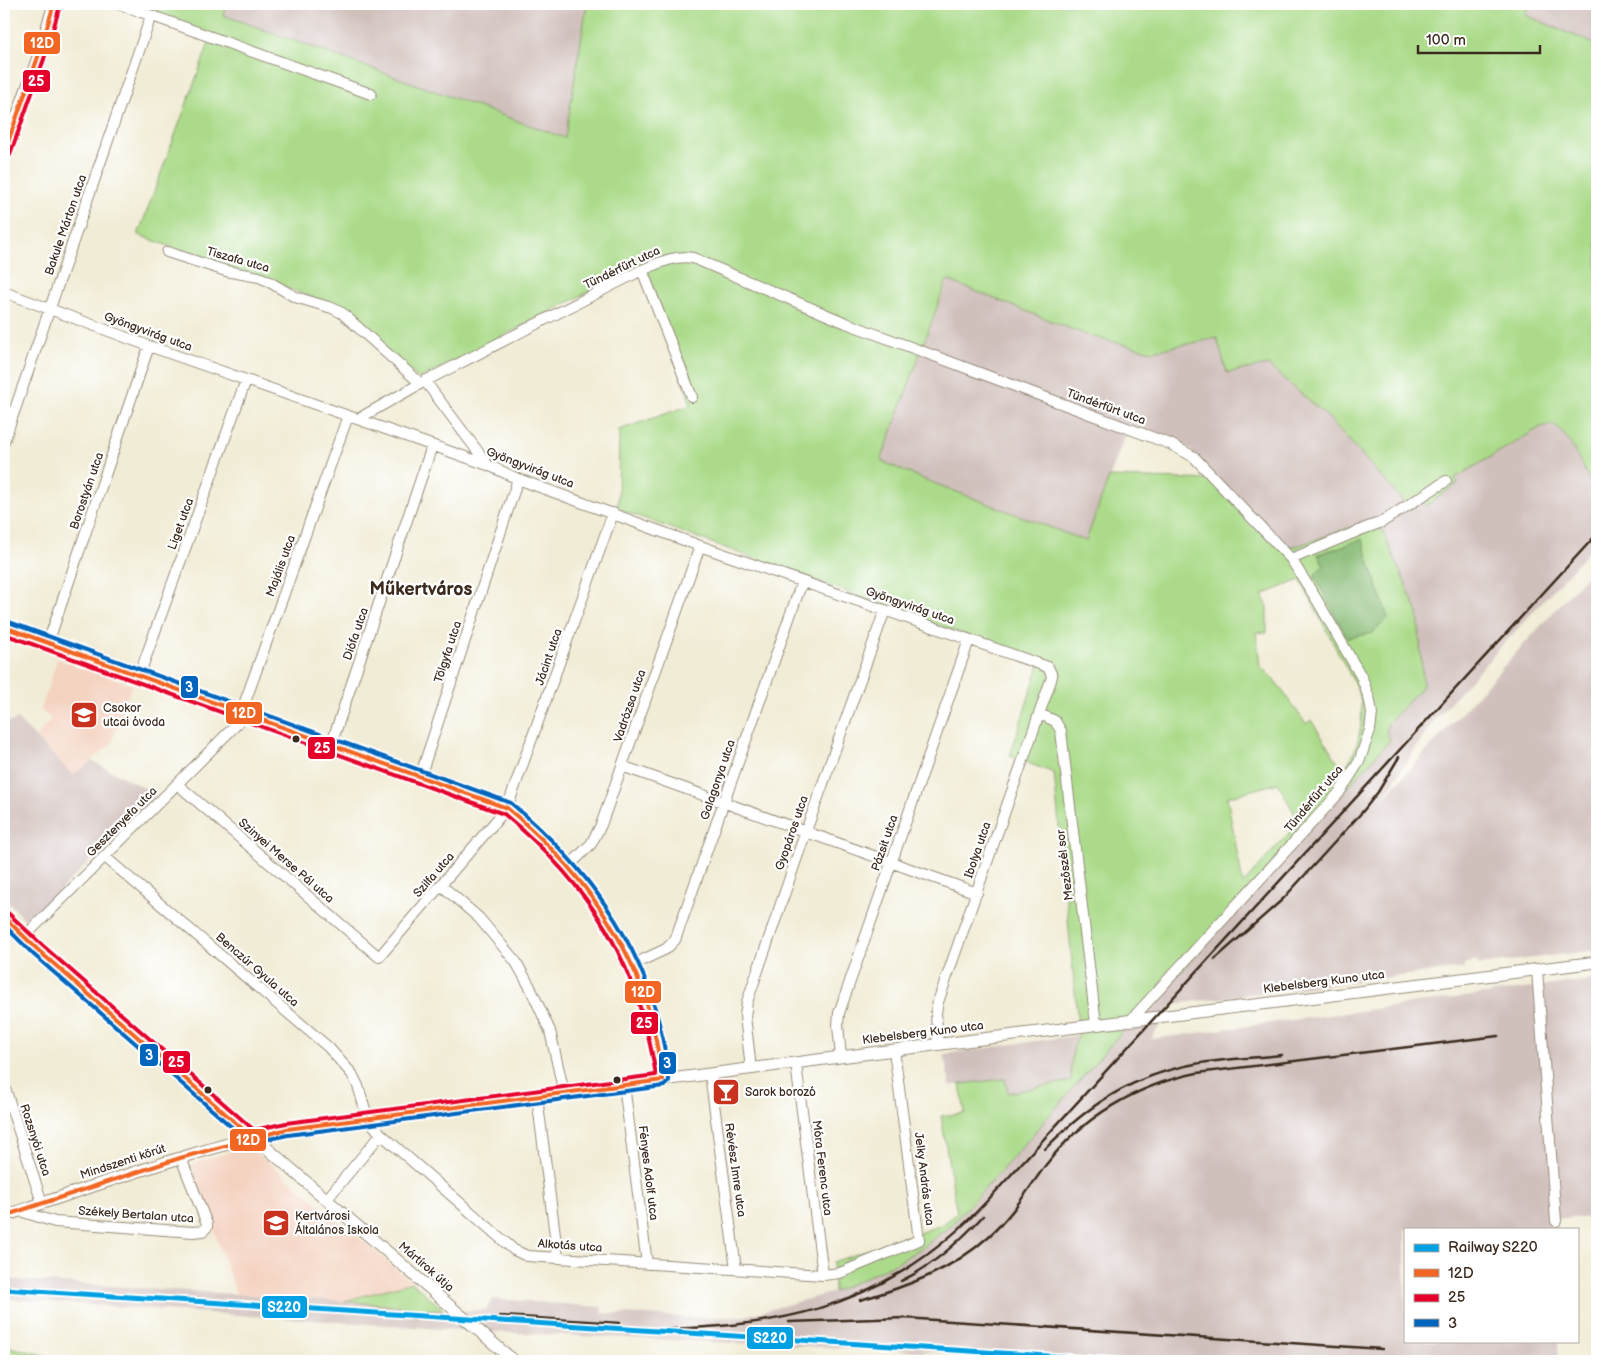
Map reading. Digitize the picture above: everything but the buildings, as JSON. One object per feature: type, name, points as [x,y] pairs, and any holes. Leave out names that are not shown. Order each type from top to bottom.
[{"type":"street","points":[[4,153],[38,57],[54,4]]},
{"type":"street","points":[[119,4],[371,94]]},
{"type":"street","name":"Bakule Márton utca","points":[[4,441],[151,16]]},
{"type":"street","name":"Tiszafa utca","points":[[167,252],[226,270],[259,277],[295,297],[342,313],[423,382],[488,465]]},
{"type":"street","name":"Tündérfürt utca","points":[[358,419],[423,382],[642,270],[678,256],[693,258],[846,323],[1170,444],[1194,457],[1291,559],[1318,600],[1367,690],[1372,714],[1366,745],[1359,762],[1338,793],[1130,1021]]},
{"type":"street","points":[[642,270],[692,397]]},
{"type":"street","name":"Gyöngyvirág utca","points":[[4,292],[149,346],[488,465],[518,479],[700,546],[1048,667]]},
{"type":"street","name":"Borostyán utca","points":[[48,643],[149,346]]},
{"type":"street","name":"Liget utca","points":[[139,676],[246,380]]},
{"type":"street","name":"Majális utca","points":[[237,724],[348,416]]},
{"type":"street","name":"Diófa utca","points":[[332,745],[432,446]]},
{"type":"street","name":"Tölgyfa utca","points":[[420,777],[518,479]]},
{"type":"street","points":[[1291,559],[1382,522],[1446,481]]},
{"type":"street","name":"Jácint utca","points":[[507,808],[613,513]]},
{"type":"street","name":"Vadrózsa utca","points":[[569,866],[586,850],[597,836],[700,546]]},
{"type":"street","name":"Galagonya utca","points":[[632,965],[666,949],[674,940],[802,582]]},
{"type":"street","name":"Gyopáros utca","points":[[751,1069],[745,1016],[747,1002],[885,610]]},
{"type":"street","points":[[4,627],[241,714],[507,808],[542,838],[569,866],[610,923],[632,965],[650,1014],[663,1080]]},
{"type":"street","name":"Pázsit utca","points":[[841,1057],[838,1025],[839,1013],[969,640]]},
{"type":"street","name":"Ibolya utca","points":[[938,1044],[936,1007],[1040,714],[1052,676],[1048,667]]},
{"type":"street","name":"Mezőszél sor","points":[[1040,714],[1055,721],[1061,731],[1096,1024]]},
{"type":"street","name":"Gesztenyefa utca","points":[[24,937],[237,724]]},
{"type":"street","points":[[622,766],[976,893]]},
{"type":"street","name":"Szinyei Merse Pál utca","points":[[177,784],[379,957]]},
{"type":"street","name":"Szilfa utca","points":[[379,957],[507,808]]},
{"type":"street","name":"Benczúr Gyula utca","points":[[105,857],[328,1047],[352,1074],[358,1086],[368,1119]]},
{"type":"street","points":[[442,885],[479,918],[516,962],[550,1030],[564,1093]]},
{"type":"street","name":"Mártírok útja","points":[[4,917],[24,937],[252,1137],[327,1199],[514,1361]]},
{"type":"street","name":"Klebelsberg Kuno utca","points":[[252,1137],[287,1128],[1597,962]]},
{"type":"street","points":[[1538,970],[1556,1221]]},
{"type":"street","name":"Jelky András utca","points":[[823,1275],[840,1273],[919,1240],[894,1050]]},
{"type":"street","name":"Móra Ferenc utca","points":[[796,1064],[823,1275]]},
{"type":"street","name":"Révész Imre utca","points":[[710,1074],[736,1269]]},
{"type":"street","name":"Rozsnyói utca","points":[[4,1085],[42,1203]]},
{"type":"street","name":"Fényes Adolf utca","points":[[624,1085],[647,1264]]},
{"type":"street","points":[[537,1097],[558,1258]]},
{"type":"street","name":"Alkotás utca","points":[[368,1119],[381,1134],[514,1250],[527,1256],[823,1275]]},
{"type":"street","points":[[327,1199],[381,1134]]},
{"type":"street","name":"Mindszenti körút","points":[[4,1216],[252,1137]]},
{"type":"street","name":"Székely Bertalan utca","points":[[20,1211],[55,1222],[193,1232],[203,1231],[207,1224],[182,1158]]},
{"type":"shaded area","points":[[227,4],[587,4],[566,138],[223,15]]},
{"type":"shaded area","points":[[1529,4],[1597,4],[1597,45],[1525,15]]},
{"type":"shaded area","points":[[948,280],[1089,336],[1152,351],[1217,338],[1268,365],[1328,417],[1458,482],[1455,478],[1541,427],[1553,425],[1561,430],[1569,441],[1597,495],[1597,542],[1435,719],[1381,801],[1597,564],[1597,950],[1479,965],[1476,961],[1473,961],[1464,964],[1464,968],[1174,1004],[1151,1039],[1597,979],[1597,1218],[1550,1218],[1551,1228],[1404,1228],[1404,1342],[1558,1342],[1559,1361],[1088,1361],[472,1331],[4,1299],[4,1279],[345,1301],[445,1311],[486,1310],[493,1299],[602,1307],[602,1313],[708,1318],[745,1316],[834,1292],[902,1260],[927,1244],[951,1225],[972,1204],[1120,1034],[1178,975],[1390,740],[1386,729],[1389,722],[1423,685],[1418,613],[1414,608],[1297,546],[1284,546],[1186,446],[1129,425],[1086,541],[881,461]]},
{"type":"shaded area","name":"Csokor utcai óvoda","points":[[57,659],[132,685],[111,744],[73,776],[36,737],[51,719],[41,710]]},
{"type":"shaded area","points":[[4,716],[10,722],[17,719],[73,775],[92,761],[156,794],[28,923],[4,898]]},
{"type":"shaded area","points":[[1079,1035],[1074,1043],[1071,1081],[1007,1094],[1005,1079],[950,1086],[944,1054]]},
{"type":"shaded area","name":"Kertvárosi Általános Iskola","points":[[249,1146],[412,1282],[345,1301],[236,1294],[191,1164]]},
{"type":"green space","points":[[125,4],[227,4],[223,15],[565,138],[587,4],[1529,4],[1525,15],[1597,45],[1597,495],[1571,445],[1558,428],[1552,425],[1541,427],[1455,478],[1458,483],[1426,506],[1422,500],[1410,509],[1328,417],[1268,365],[1227,373],[1217,338],[1152,351],[1089,336],[947,280],[881,461],[1086,541],[1109,477],[1219,480],[1284,546],[1297,546],[1375,519],[1383,532],[1418,613],[1423,685],[1389,722],[1386,729],[1390,740],[1178,975],[1120,1034],[1002,1170],[951,1225],[927,1244],[902,1260],[834,1292],[833,1262],[942,1225],[957,1213],[941,1116],[965,1113],[960,1084],[1005,1079],[1008,1093],[1071,1081],[1073,1051],[1079,1034],[1054,773],[1010,756],[1040,662],[618,509],[619,430],[691,405],[645,263],[419,379],[334,305],[138,235],[212,35]],"holes":[[[1363,540],[1314,575],[1324,565],[1318,554]],[[1300,580],[1359,692],[1361,702],[1360,733],[1354,753],[1343,770],[1311,720],[1306,724],[1276,682],[1260,666],[1256,632],[1267,633],[1267,605],[1262,595]],[[1278,783],[1299,822],[1243,884],[1227,797]]]},
{"type":"green space","points":[[1362,539],[1388,618],[1373,633],[1347,638],[1314,575],[1324,565],[1318,555]]},
{"type":"green space","points":[[412,1282],[445,1311],[345,1301]]},
{"type":"green space","points":[[4,1346],[73,1361],[4,1361]]},
{"type":"railway","points":[[610,1329],[665,1329],[718,1326],[767,1320],[815,1310],[860,1293],[903,1271],[946,1240],[987,1201],[1597,534]]},
{"type":"railway","points":[[1215,959],[1283,899],[1364,810],[1378,792],[1399,757]]},
{"type":"railway","points":[[860,1300],[928,1276],[974,1249],[1004,1221],[1045,1166],[1076,1132],[1112,1106],[1153,1086],[1197,1073],[1498,1036]]},
{"type":"railway","points":[[1045,1149],[1095,1105],[1131,1084],[1151,1076],[1195,1064],[1282,1055]]},
{"type":"railway","points":[[901,1281],[945,1253],[983,1216]]},
{"type":"railway","points":[[500,1316],[620,1323]]},
{"type":"railway","points":[[789,1322],[904,1318],[1382,1349]]},
{"type":"rail line","name":"S220","points":[[4,1289],[1125,1361]]},
{"type":"transit line","name":"12D","points":[[4,153],[38,57],[54,4]]},
{"type":"transit line","name":"25","points":[[10,155],[44,59],[60,6]]},
{"type":"transit line","name":"3","points":[[4,925],[34,955],[250,1143],[288,1135],[664,1086],[669,1081],[666,1053],[653,1001],[625,937],[586,878],[563,852],[511,803],[6,621]]},
{"type":"transit line","name":"12D","points":[[4,627],[507,808],[552,849],[572,871],[607,919],[622,945],[646,1001],[656,1040],[663,1080],[287,1129],[180,1158],[4,1216]]},
{"type":"transit line","name":"25","points":[[4,634],[504,814],[535,841],[562,870],[586,899],[606,929],[623,962],[637,996],[648,1034],[656,1075],[286,1123],[254,1130],[42,945],[8,913]]},
{"type":"transit line","name":"12D","points":[[4,917],[38,950],[252,1137]]},
{"type":"place","name":"Csokor utcai óvoda","points":[[84,715]]},
{"type":"place","name":"Sarok borozó","points":[[726,1092]]},
{"type":"place","name":"Kertvárosi Általános Iskola","points":[[276,1223]]},
{"type":"district","name":"Műkertváros","points":[[421,589]]}]
